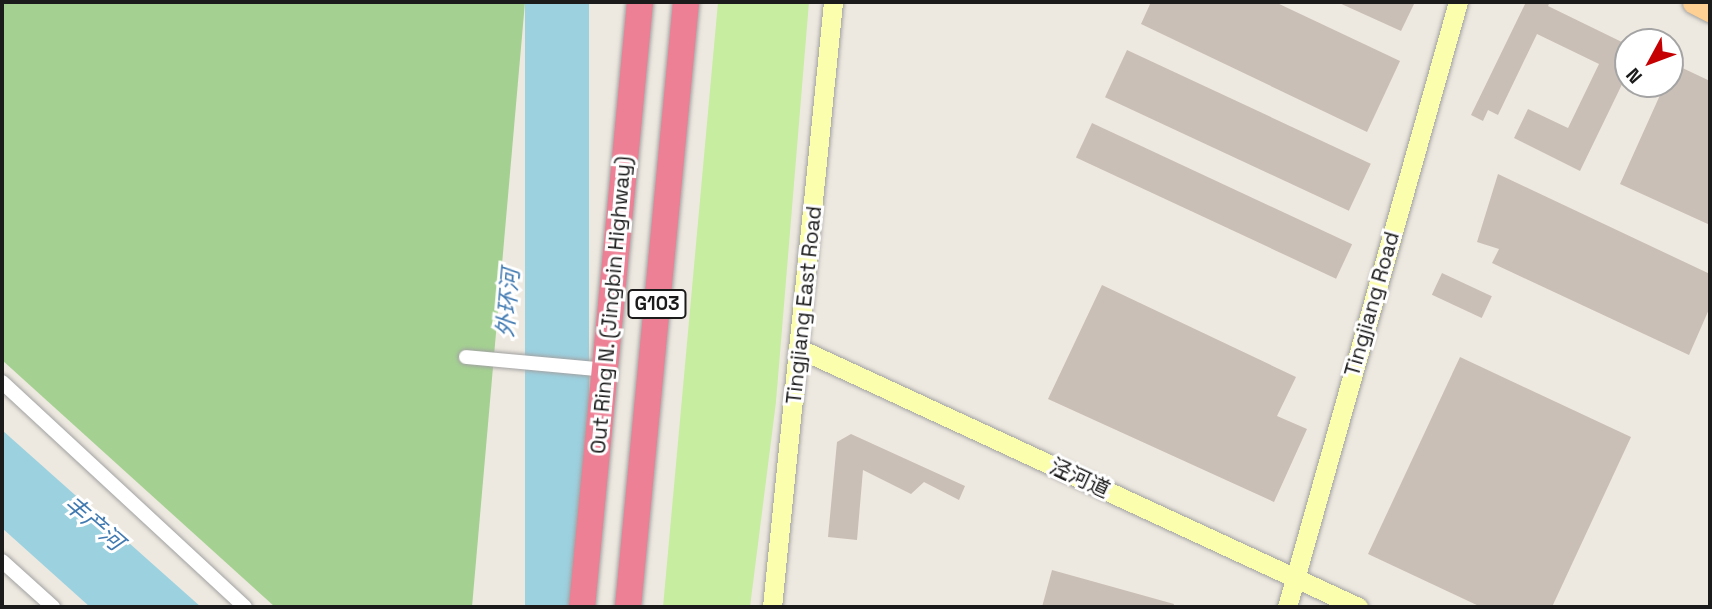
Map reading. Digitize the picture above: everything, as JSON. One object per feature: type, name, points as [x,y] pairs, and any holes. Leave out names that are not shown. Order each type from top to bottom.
[{"type":"highway","name":"Out Ring N. (Jingbin Highway)","points":[[582,607],[640,2]]},
{"type":"highway","name":"G103","points":[[628,607],[686,2]]},
{"type":"main road","points":[[1694,2],[1710,10]]},
{"type":"street","name":"Tingjiang East Road","points":[[772,607],[833,2]]},
{"type":"street","name":"Tingjiang Road","points":[[1287,607],[1458,2]]},
{"type":"street","name":"泾河道","points":[[800,349],[1359,607]]},
{"type":"street","points":[[466,357],[605,370]]},
{"type":"street","points":[[2,382],[245,607]]},
{"type":"street","points":[[2,561],[53,607]]},
{"type":"green space","points":[[2,2],[525,2],[472,607],[275,607],[2,360]]},
{"type":"green space","points":[[718,2],[809,2],[776,402],[750,607],[663,607]]},
{"type":"water","points":[[525,2],[589,2],[589,607],[525,607]]},
{"type":"water","name":"丰产河","points":[[2,430],[201,607],[90,607],[2,528]]},
{"type":"building","points":[[1151,2],[1275,2],[1400,61],[1367,132],[1141,24]]},
{"type":"building","points":[[1337,2],[1415,2],[1401,31]]},
{"type":"building","points":[[1526,2],[1550,2],[1548,6],[1614,38],[1615,98],[1580,171],[1514,138],[1528,109],[1568,128],[1599,64],[1537,34],[1498,115],[1488,110],[1483,121],[1471,115]]},
{"type":"building","points":[[1127,50],[1371,164],[1349,211],[1105,97]]},
{"type":"building","points":[[1684,69],[1710,81],[1710,225],[1620,184],[1659,98],[1684,98]]},
{"type":"building","points":[[1092,123],[1352,244],[1336,279],[1076,157]]},
{"type":"building","points":[[1498,174],[1710,274],[1710,307],[1689,355],[1492,263],[1499,249],[1477,242]]},
{"type":"building","points":[[1442,273],[1492,296],[1482,318],[1432,295]]},
{"type":"building","points":[[1102,285],[1296,377],[1277,416],[1307,429],[1274,502],[1048,399]]},
{"type":"building","points":[[1460,357],[1631,437],[1552,607],[1481,607],[1368,554]]},
{"type":"building","points":[[851,434],[965,486],[959,500],[924,482],[911,494],[863,470],[857,540],[828,537],[837,442]]},
{"type":"building","points":[[1052,570],[1174,604],[1173,607],[1042,607]]},
{"type":"water label","name":"外环河","points":[[508,303]]}]
